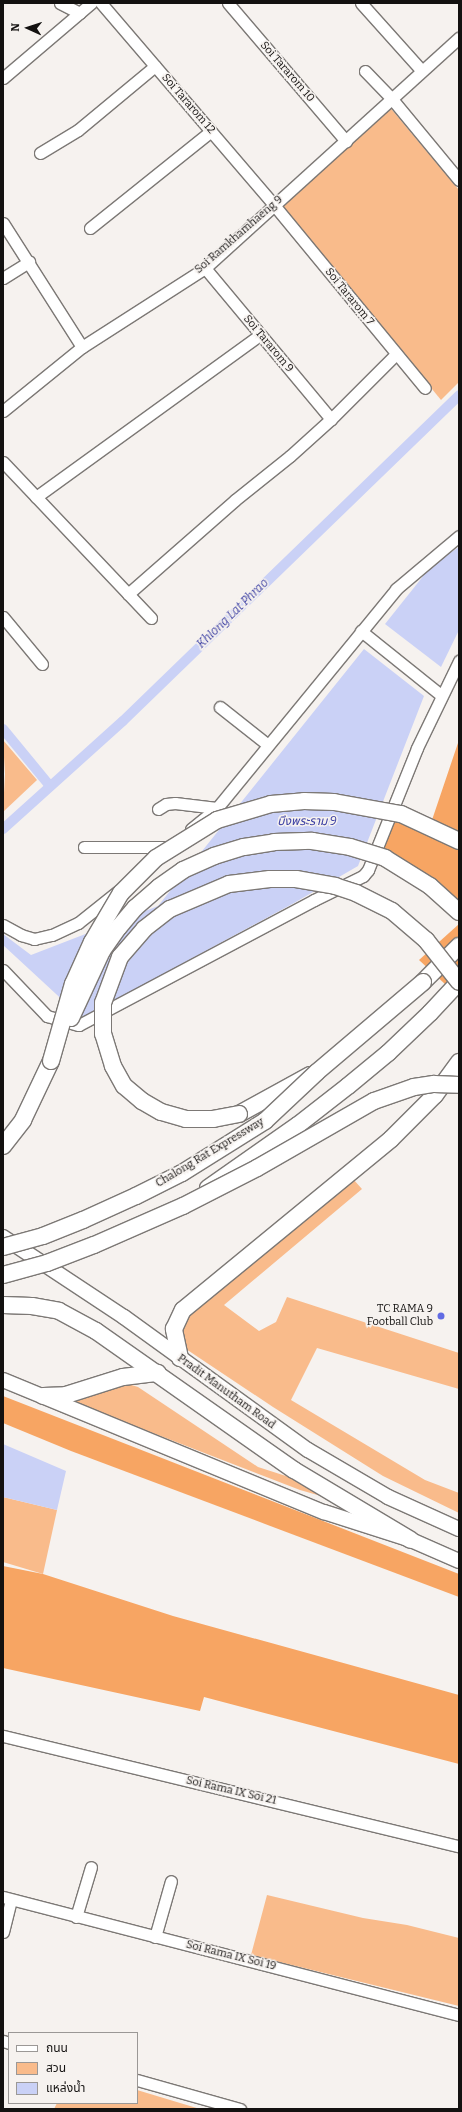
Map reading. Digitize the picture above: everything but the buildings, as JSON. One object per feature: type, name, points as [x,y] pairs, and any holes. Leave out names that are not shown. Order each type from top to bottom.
[{"type":"highway","points":[[51,1061],[73,984],[92,942],[121,893],[156,858],[216,820],[271,804],[304,801],[334,802],[401,814],[459,840]]},
{"type":"highway","points":[[3,1146],[23,1120],[102,951],[135,908],[159,887],[183,870],[214,856],[244,847],[274,842],[312,841],[350,847],[385,858],[430,886],[459,912]]},
{"type":"highway","points":[[317,1072],[239,1114],[213,1119],[186,1119],[161,1112],[124,1086],[113,1066],[103,1034],[103,1003],[120,957],[144,929],[170,909],[198,896],[229,884],[270,879],[296,879],[335,886],[356,893],[392,911],[426,940],[459,982]]},
{"type":"highway","name":"Chalong Rat Expressway","points":[[3,1247],[43,1236],[83,1220],[182,1173],[265,1122],[317,1072],[423,982],[459,946]]},
{"type":"highway","name":"Chalong Rat Expressway","points":[[3,1275],[46,1264],[94,1246],[183,1206],[298,1125],[348,1086],[409,1033],[459,982]]},
{"type":"highway","points":[[180,1358],[174,1329],[183,1310],[391,1139],[435,1095],[459,1062]]},
{"type":"highway","points":[[183,1206],[257,1168],[374,1101],[414,1087],[434,1084],[459,1085]]},
{"type":"highway","points":[[3,1305],[32,1306],[59,1312],[96,1331],[158,1373],[243,1436],[294,1470],[411,1540]]},
{"type":"highway","points":[[43,1396],[66,1395],[123,1377],[158,1373]]},
{"type":"main road","name":"Pradit Manutham Road","points":[[3,1237],[124,1317],[308,1450],[388,1498],[459,1529]]},
{"type":"main road","points":[[3,1380],[324,1512],[411,1540],[459,1561]]},
{"type":"street","points":[[60,3],[80,13]]},
{"type":"street","points":[[3,78],[91,3]]},
{"type":"street","name":"Soi Tararom 12","points":[[101,3],[274,205]]},
{"type":"street","name":"Soi Tararom 10","points":[[228,3],[346,140]]},
{"type":"street","points":[[361,3],[422,71]]},
{"type":"street","name":"Soi Ramkhamhaeng 9","points":[[3,411],[82,347],[205,268],[459,38]]},
{"type":"street","points":[[40,152],[78,130],[155,66]]},
{"type":"street","points":[[365,71],[392,99],[459,180]]},
{"type":"street","points":[[90,228],[211,131]]},
{"type":"street","name":"Soi Tararom 7","points":[[274,205],[425,388]]},
{"type":"street","points":[[3,223],[82,347]]},
{"type":"street","points":[[3,278],[29,262]]},
{"type":"street","name":"Soi Tararom 9","points":[[205,268],[330,419]]},
{"type":"street","points":[[36,498],[260,335]]},
{"type":"street","points":[[128,594],[330,419],[396,354]]},
{"type":"street","points":[[3,462],[152,618]]},
{"type":"street","points":[[3,925],[22,935],[34,939],[52,935],[78,923],[102,906],[167,847],[217,808],[396,589],[459,536]]},
{"type":"street","points":[[3,617],[42,664]]},
{"type":"street","points":[[361,631],[441,695]]},
{"type":"street","points":[[3,970],[42,1012],[48,1016],[79,1025],[307,904],[363,876],[368,870],[417,748],[441,695],[459,661]]},
{"type":"street","points":[[220,707],[268,745]]},
{"type":"street","points":[[158,809],[166,804],[175,803],[217,808]]},
{"type":"street","points":[[84,847],[167,847]]},
{"type":"street","name":"Soi Rama IX Soi 21","points":[[3,1736],[459,1846]]},
{"type":"street","points":[[76,1917],[91,1867]]},
{"type":"street","points":[[155,1937],[171,1881]]},
{"type":"street","points":[[3,1932],[7,1899]]},
{"type":"street","name":"Soi Rama IX Soi 19","points":[[7,1899],[459,2015]]},
{"type":"street","points":[[138,2080],[240,2109]]},
{"type":"green space","points":[[388,105],[459,190],[459,382],[441,400],[283,207]]},
{"type":"green space","points":[[3,740],[37,780],[3,812],[5,774]]},
{"type":"green space","points":[[353,1179],[362,1189],[224,1305],[259,1331],[276,1322],[287,1297],[459,1353],[459,1389],[317,1348],[291,1400],[425,1480],[459,1493],[459,1513],[383,1476],[273,1407],[186,1349],[182,1337],[181,1323],[190,1310]]},
{"type":"green space","points":[[122,1382],[138,1387],[258,1467],[289,1477],[321,1496],[300,1490],[73,1402],[108,1385]]},
{"type":"green space","points":[[3,1497],[57,1510],[43,1574],[3,1562]]},
{"type":"green space","points":[[267,1895],[363,1918],[407,1925],[459,1938],[459,2006],[251,1955]]},
{"type":"green space","points":[[138,2090],[200,2109],[54,2109],[56,2104],[138,2104]]},
{"type":"shaded area","points":[[459,740],[459,906],[379,851],[398,805],[432,820]]},
{"type":"shaded area","points":[[459,924],[459,997],[419,960]]},
{"type":"shaded area","points":[[3,1396],[459,1574],[459,1597],[71,1451],[3,1423]]},
{"type":"shaded area","points":[[3,1566],[43,1574],[173,1616],[459,1695],[459,1764],[204,1697],[200,1711],[3,1668]]},
{"type":"water","points":[[459,547],[459,630],[441,667],[385,624],[432,565]]},
{"type":"water","name":"บึงพระราม 9","points":[[364,649],[424,696],[358,866],[294,903],[82,1018],[3,945],[3,934],[31,955],[158,906]]},
{"type":"water","points":[[3,1444],[66,1471],[57,1510],[3,1497]]},
{"type":"waterway","name":"Khlong Lat Phrao","points":[[3,829],[123,721],[459,395]]},
{"type":"waterway","points":[[3,729],[50,786]]},
{"type":"place","name":"TC RAMA 9 Football Club","points":[[441,1316]]}]
